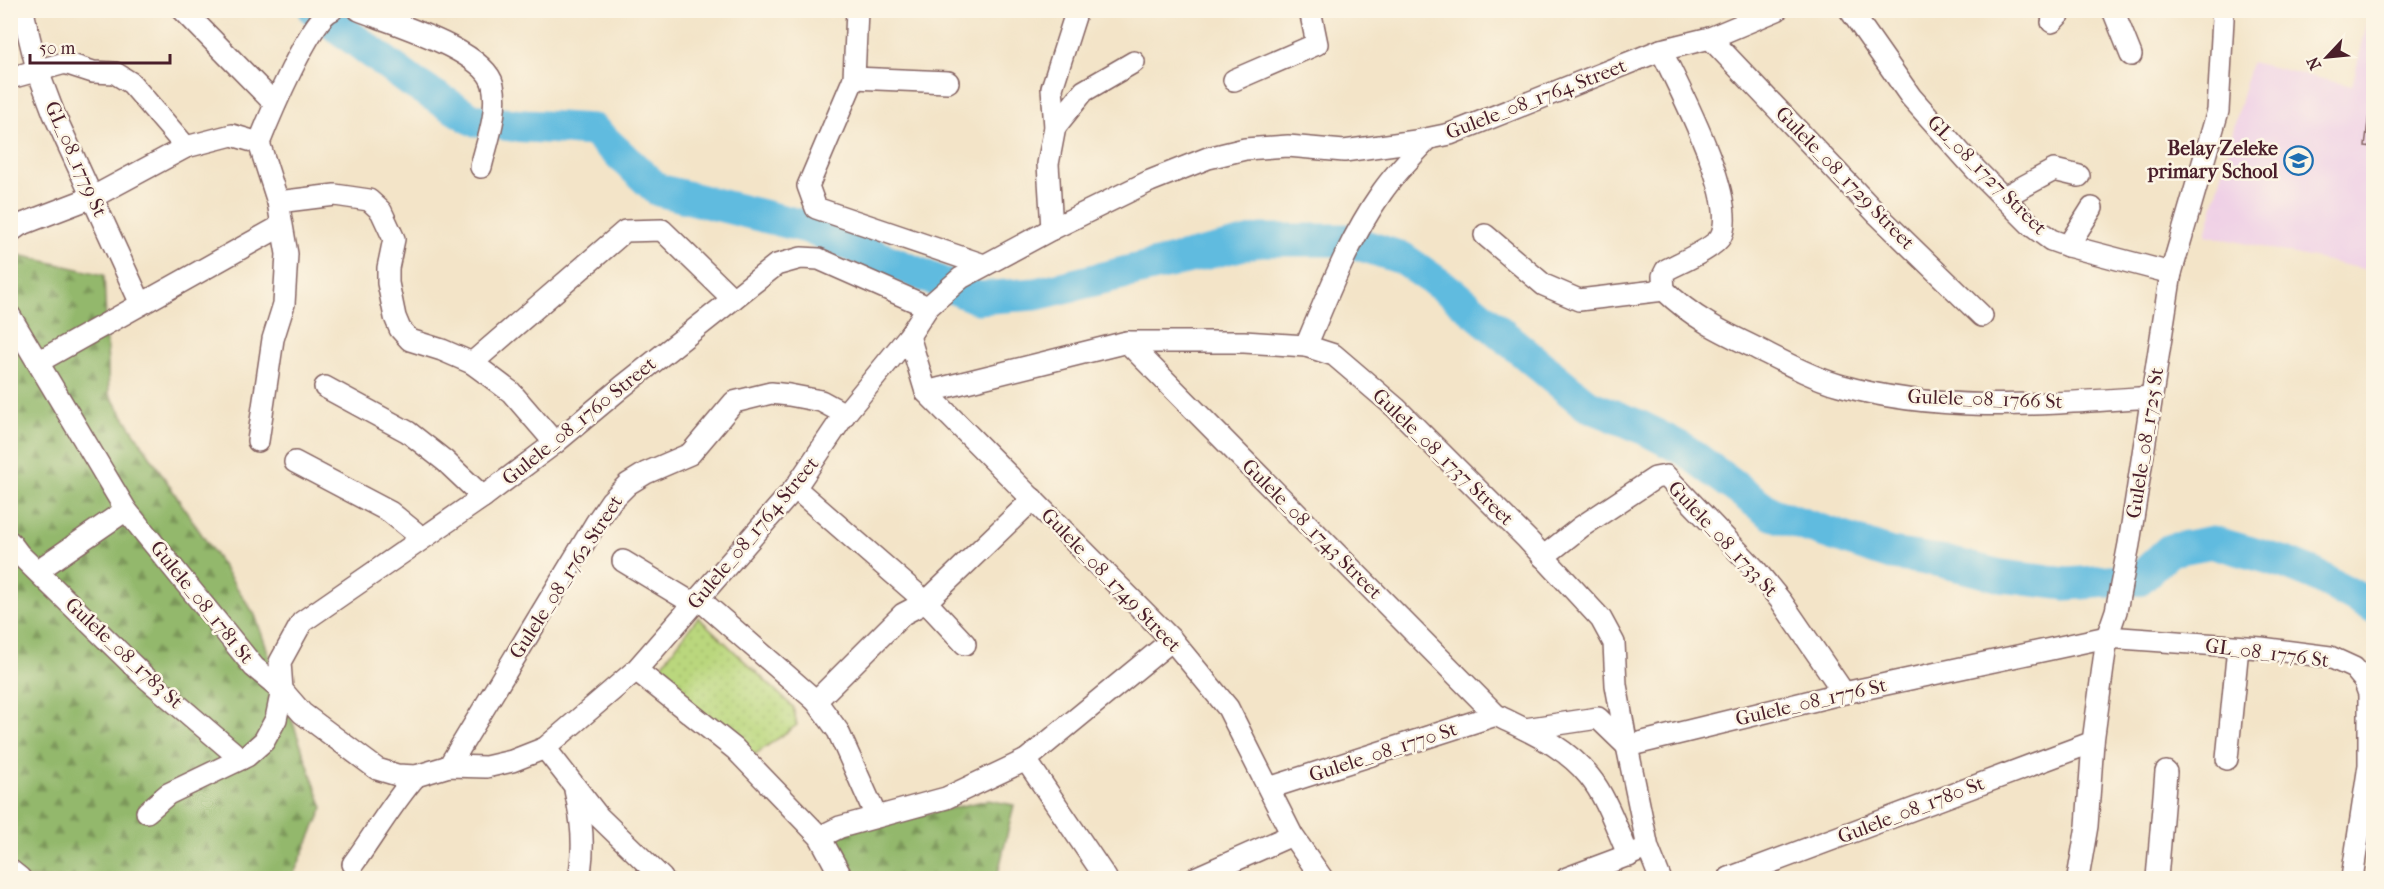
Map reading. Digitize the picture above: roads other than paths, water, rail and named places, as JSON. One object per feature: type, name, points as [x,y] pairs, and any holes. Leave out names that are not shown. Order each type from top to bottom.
[{"type":"street","name":"GL_08_1779 St","points":[[25,10],[24,16],[37,69],[54,114],[141,304]]},
{"type":"street","points":[[183,10],[275,104]]},
{"type":"street","points":[[258,441],[273,339],[284,304],[287,254],[278,202],[259,143],[275,104],[301,54],[308,34],[326,12],[332,10]]},
{"type":"street","points":[[359,10],[459,51],[482,67],[493,84],[494,105],[481,167]]},
{"type":"street","points":[[857,10],[854,78],[808,186],[816,208],[984,265]]},
{"type":"street","points":[[1052,229],[1048,164],[1055,127],[1052,88],[1077,10]]},
{"type":"street","points":[[1234,80],[1317,44],[1310,10]]},
{"type":"street","name":"Gulele_08_1764 Street","points":[[416,776],[449,766],[486,767],[512,761],[545,748],[636,670],[795,488],[845,414],[909,336],[928,307],[961,278],[984,265],[1052,229],[1180,168],[1245,149],[1288,146],[1344,151],[1428,139],[1512,111],[1661,50],[1710,38],[1777,10]]},
{"type":"street","name":"GL_08_1727 Street","points":[[1850,10],[1911,97],[2032,226],[2051,240],[2068,246],[2171,273]]},
{"type":"street","points":[[2113,10],[2132,55]]},
{"type":"street","name":"Gulele_08_1725 St","points":[[2078,879],[2087,826],[2093,741],[2107,637],[2116,611],[2129,544],[2171,273],[2218,111],[2223,19],[2221,10]]},
{"type":"street","name":"Gulele_08_1729 Street","points":[[1710,38],[1870,206],[1982,316]]},
{"type":"street","points":[[1485,235],[1544,285],[1580,300],[1664,290],[1663,276],[1666,270],[1715,243],[1723,229],[1721,191],[1705,147],[1661,50]]},
{"type":"street","points":[[1055,127],[1084,91],[1134,62]]},
{"type":"street","points":[[10,78],[65,63],[93,72],[115,73],[131,83],[186,147]]},
{"type":"street","points":[[854,78],[948,82]]},
{"type":"street","points":[[10,232],[20,225],[93,197],[186,147],[232,135],[259,143]]},
{"type":"street","points":[[1306,346],[1333,281],[1371,209],[1383,190],[1428,139]]},
{"type":"street","points":[[2004,197],[2054,170],[2079,176]]},
{"type":"street","points":[[278,202],[335,195],[369,200],[381,211],[394,239],[388,268],[388,283],[395,317],[400,329],[410,340],[472,363],[511,392],[555,443]]},
{"type":"street","points":[[2068,246],[2092,208]]},
{"type":"street","points":[[38,362],[281,226]]},
{"type":"street","points":[[472,363],[625,231],[662,230],[733,299]]},
{"type":"street","name":"Gulele_08_1760 Street","points":[[147,812],[168,794],[241,759],[264,741],[276,719],[282,690],[280,662],[302,622],[483,497],[555,443],[776,266],[801,258],[819,259],[928,307]]},
{"type":"street","name":"Gulele_08_1766 St","points":[[1664,290],[1697,320],[1784,363],[1838,385],[1919,401],[2039,404],[2152,397]]},
{"type":"street","name":"Gulele_08_1781 St","points":[[11,319],[126,510],[254,667],[282,690],[302,712],[376,769],[396,775],[416,776]]},
{"type":"street","points":[[909,336],[926,392]]},
{"type":"street","name":"Gulele_08_1737 Street","points":[[926,392],[1127,342],[1244,342],[1306,346],[1334,354],[1396,408],[1544,557],[1601,619],[1614,643],[1617,685],[1627,746],[1638,852]]},
{"type":"street","name":"Gulele_08_1743 Street","points":[[1127,342],[1496,715],[1525,729],[1567,755],[1591,778],[1638,852]]},
{"type":"street","points":[[325,387],[408,432],[445,461],[483,497]]},
{"type":"street","name":"Gulele_08_1749 Street","points":[[926,392],[1172,640],[1228,708],[1292,835],[1322,879]]},
{"type":"street","name":"Gulele_08_1762 Street","points":[[449,766],[596,523],[611,501],[628,484],[646,473],[690,454],[734,402],[771,393],[789,394],[820,401],[845,414]]},
{"type":"street","points":[[295,462],[390,512],[422,538]]},
{"type":"street","name":"Gulele_08_1733 St","points":[[1544,557],[1581,527],[1655,478],[1666,476],[1755,569],[1781,601],[1844,693]]},
{"type":"street","points":[[795,488],[926,602],[965,644]]},
{"type":"street","points":[[816,701],[903,615],[926,602],[1033,499]]},
{"type":"street","points":[[37,571],[126,510]]},
{"type":"street","name":"Gulele_08_1783 St","points":[[13,552],[37,571],[144,676],[241,759]]},
{"type":"street","points":[[623,561],[697,602],[816,701],[838,731],[876,816]]},
{"type":"street","name":"Gulele_08_1776 St","points":[[1627,746],[1844,693],[2107,637]]},
{"type":"street","name":"GL_08_1776 St","points":[[2107,637],[2330,657],[2354,668],[2364,680],[2370,694],[2371,767],[2352,879]]},
{"type":"street","points":[[820,837],[840,827],[946,798],[1026,760],[1172,640]]},
{"type":"street","points":[[2227,759],[2238,647]]},
{"type":"street","points":[[636,670],[735,749],[820,837],[842,879]]},
{"type":"street","name":"Gulele_08_1770 St","points":[[1269,788],[1496,715]]},
{"type":"street","points":[[1525,729],[1598,718],[1627,746]]},
{"type":"street","name":"Gulele_08_1780 St","points":[[1729,879],[2093,741]]},
{"type":"street","points":[[545,748],[598,816],[652,875]]},
{"type":"street","points":[[1026,760],[1106,879]]},
{"type":"street","points":[[2157,879],[2166,772]]},
{"type":"street","points":[[353,864],[378,829],[394,801],[416,776]]},
{"type":"street","points":[[574,786],[583,828],[584,854],[579,879]]},
{"type":"street","points":[[1195,879],[1292,835]]},
{"type":"street","points":[[1567,879],[1638,852],[1660,879]]},
{"type":"street","points":[[10,870],[20,879]]},
{"type":"waterway","points":[[315,10],[413,83],[474,120],[511,125],[593,130],[658,190],[807,227],[978,298],[1036,294],[1261,240],[1346,240],[1402,258],[1455,295],[1587,405],[1641,427],[1685,450],[1772,514],[1891,554],[1941,561],[2001,576],[2066,584],[2139,579],[2170,550],[2213,542],[2283,562],[2315,575],[2374,607]]},
{"type":"place","name":"Belay Zeleke primary School","points":[[2299,160]]}]
